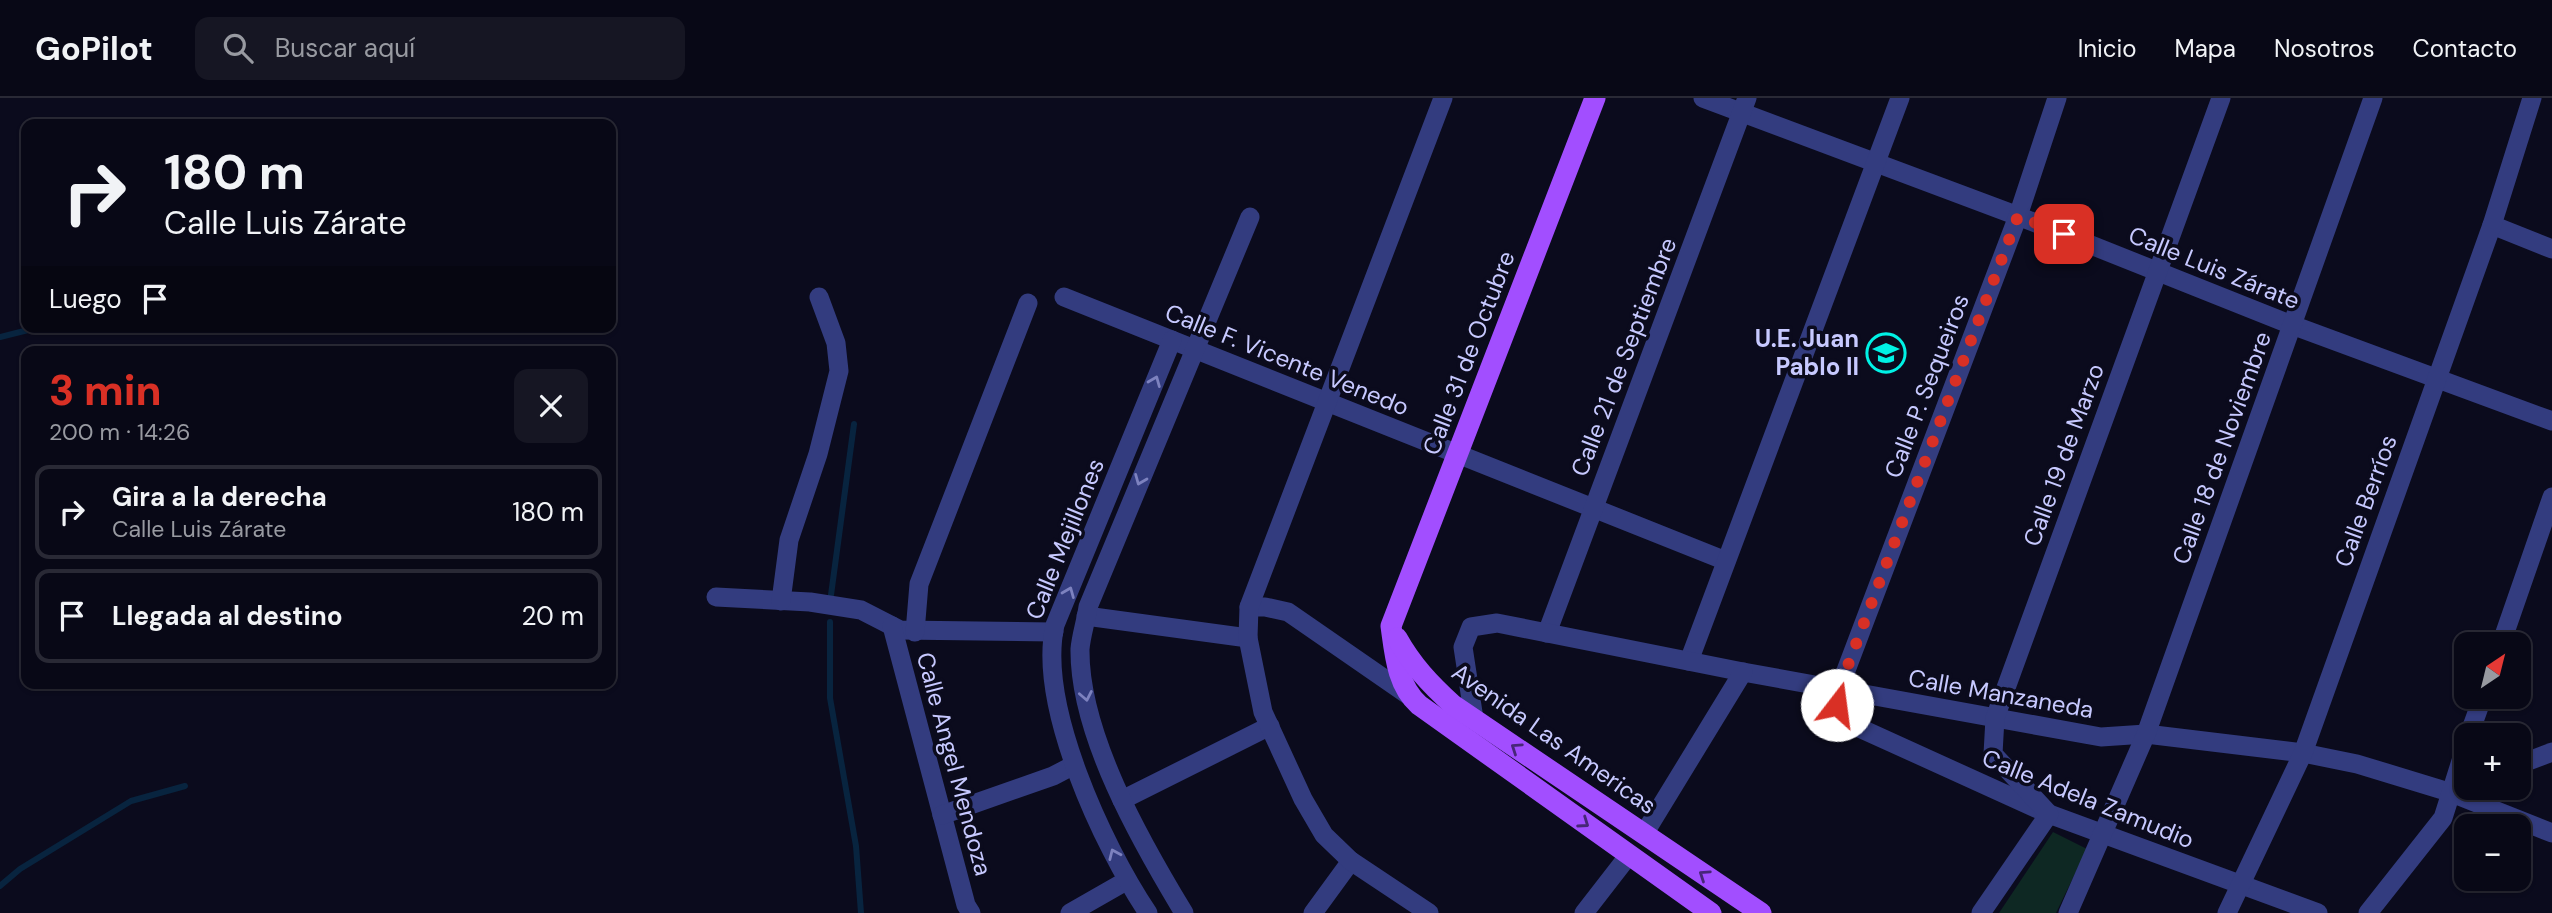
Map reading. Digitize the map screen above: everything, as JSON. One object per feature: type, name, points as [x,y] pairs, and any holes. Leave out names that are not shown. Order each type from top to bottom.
[{"type":"main road","name":"Calle 31 de Octubre","points":[[1391,626],[1595,98]]},
{"type":"main road","points":[[1391,626],[1396,664],[1408,695]]},
{"type":"main road","name":"Avenida Las Americas","points":[[1391,626],[1425,680],[1453,705],[1761,913]]},
{"type":"main road","name":"Avenida Las Americas","points":[[1408,695],[1453,730],[1712,913]]},
{"type":"street","points":[[1429,913],[1351,861],[1324,835],[1303,799],[1263,712],[1248,638],[1249,607],[1443,98]]},
{"type":"street","name":"Calle Luis Zárate","points":[[1703,98],[1745,105],[1875,163],[2018,216],[2292,325],[2552,421]]},
{"type":"street","points":[[1689,661],[1900,98]]},
{"type":"street","name":"Calle P. Sequeiros","points":[[1839,689],[2018,216],[2057,98]]},
{"type":"street","name":"Calle 19 de Marzo","points":[[2049,814],[1993,754],[1995,718],[2221,98]]},
{"type":"street","name":"Calle 18 de Noviembre","points":[[2068,913],[2146,734],[2373,98]]},
{"type":"street","name":"Calle Berríos","points":[[2227,913],[2303,753],[2492,225],[2532,98]]},
{"type":"street","name":"Calle 21 de Septiembre","points":[[1547,633],[1745,105]]},
{"type":"street","name":"Calle Mejillones","points":[[1184,913],[1114,783],[1086,698],[1080,648],[1088,607],[1250,217]]},
{"type":"street","points":[[2492,225],[2552,249]]},
{"type":"street","points":[[781,601],[789,540],[818,454],[839,371],[836,343],[819,297]]},
{"type":"street","name":"Calle F. Vicente Venedo","points":[[1064,297],[1726,561]]},
{"type":"street","points":[[915,632],[919,584],[1028,303]]},
{"type":"street","name":"Calle Mejillones","points":[[1148,913],[1126,881],[1074,765],[1053,682],[1051,647],[1054,632],[1172,340]]},
{"type":"street","points":[[2505,632],[2552,497]]},
{"type":"street","points":[[716,597],[861,610],[900,630],[915,632],[1054,632]]},
{"type":"street","points":[[1249,607],[1288,612],[1408,695]]},
{"type":"street","points":[[1087,617],[1248,638]]},
{"type":"street","name":"Calle Manzaneda","points":[[1474,719],[1463,647],[1471,627],[1497,624],[2101,737],[2146,734],[2303,753],[2454,788]]},
{"type":"street","name":"Calle Angel Mendoza","points":[[892,626],[971,913]]},
{"type":"street","points":[[1644,834],[1743,672]]},
{"type":"street","name":"Calle Adela Zamudio","points":[[1839,689],[1837,705],[1844,721],[2049,814],[2318,913]]},
{"type":"street","points":[[1122,800],[1270,726]]},
{"type":"street","points":[[2531,760],[2552,752]]},
{"type":"street","points":[[942,815],[1054,776],[1074,765]]},
{"type":"street","points":[[2368,913],[2443,818],[2454,795]]},
{"type":"street","name":"Calle Manzaneda","points":[[2481,800],[2552,833]]},
{"type":"street","points":[[1981,913],[2049,814]]},
{"type":"street","points":[[1584,913],[1629,855]]},
{"type":"street","points":[[1313,913],[1351,861]]},
{"type":"street","points":[[1070,913],[1126,881]]},
{"type":"green space","points":[[2053,832],[2087,849],[2056,913],[1999,913]]},
{"type":"waterway","points":[[0,337],[21,332]]},
{"type":"waterway","points":[[831,595],[854,424]]},
{"type":"waterway","points":[[830,622],[830,698],[856,846],[861,913]]},
{"type":"waterway","points":[[0,886],[20,869],[131,801],[185,786]]},
{"type":"place","name":"U.E. Juan Pablo II","points":[[1886,353]]},
{"type":"route","points":[[1837,705],[1839,689],[2018,216],[2064,234]]}]
